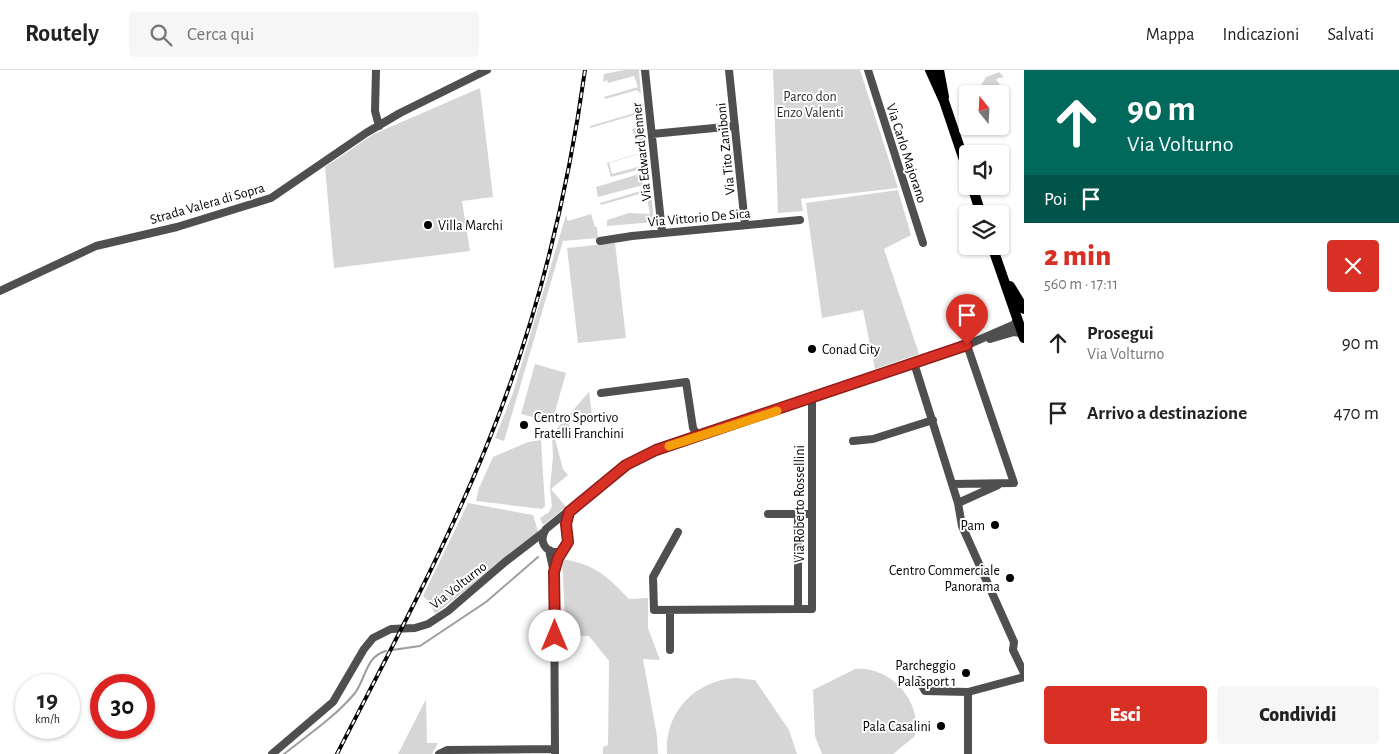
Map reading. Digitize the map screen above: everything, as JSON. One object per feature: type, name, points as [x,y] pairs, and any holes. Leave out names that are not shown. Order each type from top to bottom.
[{"type":"main road","points":[[930,70],[944,101],[959,145]]},
{"type":"main road","points":[[939,70],[944,101]]},
{"type":"main road","points":[[995,255],[1020,318],[1024,338]]},
{"type":"main road","points":[[1003,278],[1024,299]]},
{"type":"main road","points":[[1011,287],[1024,308]]},
{"type":"street","points":[[376,70],[375,111],[379,126]]},
{"type":"street","name":"Strada Valera di Sopra","points":[[0,291],[96,246],[177,227],[270,198],[379,126],[487,70]]},
{"type":"street","name":"Via Edward Jenner","points":[[646,70],[662,232]]},
{"type":"street","name":"Via Tito Zaniboni","points":[[730,70],[745,225]]},
{"type":"street","name":"Via Carlo Majorano","points":[[868,70],[923,243]]},
{"type":"street","points":[[652,134],[735,126]]},
{"type":"street","name":"Via Vittorio De Sica","points":[[600,241],[662,232],[800,220]]},
{"type":"street","name":"Via Volturno","points":[[272,754],[333,702],[370,641],[384,632],[428,624],[448,611],[629,463],[650,452],[812,399],[967,345],[1013,325],[1020,318]]},
{"type":"street","name":"Via Volturno","points":[[967,345],[1014,332],[1020,333],[1024,338]]},
{"type":"street","points":[[953,484],[1014,483],[967,345]]},
{"type":"street","points":[[914,364],[953,484],[962,526],[1014,642],[1013,650],[1024,673]]},
{"type":"street","points":[[601,393],[686,382],[694,428],[698,436]]},
{"type":"street","name":"Via Roberto Rossellini","points":[[798,609],[812,609],[812,399]]},
{"type":"street","points":[[853,440],[873,439],[933,420]]},
{"type":"street","points":[[958,503],[1001,484]]},
{"type":"street","points":[[554,573],[558,560],[568,542],[566,524],[570,511]]},
{"type":"street","points":[[768,514],[812,514]]},
{"type":"street","points":[[678,532],[653,577],[654,610],[798,609],[798,514]]},
{"type":"street","points":[[439,754],[447,750],[555,752],[554,573],[548,550],[542,540],[547,530],[558,526],[567,533]]},
{"type":"street","name":"Via Volturno","points":[[501,567],[530,548],[540,547],[556,552],[564,550]]},
{"type":"street","points":[[670,610],[670,650]]},
{"type":"street","points":[[919,680],[925,691],[968,692],[1024,678]]},
{"type":"street","points":[[968,692],[968,754]]},
{"type":"green space","points":[[624,70],[639,70],[641,94],[637,90],[605,99],[604,97],[638,87],[634,76],[608,83],[607,80],[603,82],[604,74]]},
{"type":"green space","name":"Parco don Enzo Valenti","points":[[773,70],[860,70],[898,188],[801,199],[803,211],[778,213]]},
{"type":"green space","points":[[999,72],[1004,77],[996,79],[1000,85],[981,85],[986,77]]},
{"type":"green space","points":[[480,88],[493,197],[462,201],[470,251],[334,268],[325,167],[374,134]]},
{"type":"green space","points":[[642,103],[649,171],[645,168],[611,177],[607,163],[640,153],[632,129],[642,126],[638,114],[590,128],[590,126],[638,112]],"holes":[[[642,153],[645,165],[612,174],[609,163]]]},
{"type":"green space","points":[[639,174],[643,185],[598,197],[596,187]]},
{"type":"green space","points":[[650,183],[654,222],[607,226],[607,220],[629,213],[650,214],[646,192],[601,205],[600,203],[644,190]]},
{"type":"green space","points":[[898,190],[911,235],[884,249],[919,354],[875,369],[863,310],[822,318],[806,203]]},
{"type":"green space","points":[[591,214],[595,227],[597,227],[598,238],[563,241],[504,441],[495,438],[513,393],[566,215],[568,221]]},
{"type":"green space","points":[[615,243],[626,338],[578,343],[567,248]]},
{"type":"green space","points":[[535,364],[566,373],[552,422],[521,414]]},
{"type":"green space","points":[[589,392],[592,415],[569,418],[569,431],[554,435],[563,469],[568,475],[551,489],[566,507],[543,525],[540,518],[549,512],[552,506],[550,488],[553,457],[552,434]]},
{"type":"green space","points":[[541,440],[545,506],[542,509],[476,501],[479,488],[493,457],[528,442]]},
{"type":"green space","points":[[468,503],[533,515],[538,531],[532,539],[435,614],[430,603],[423,596]]},
{"type":"green space","points":[[562,559],[584,564],[600,572],[629,599],[648,598],[648,628],[660,660],[643,659],[657,736],[658,754],[603,754],[603,747],[608,745],[609,661],[589,636],[566,636]]},
{"type":"green space","points":[[855,669],[881,673],[892,680],[901,688],[914,710],[915,736],[893,754],[822,754],[815,736],[813,690]]},
{"type":"green space","points":[[736,678],[755,680],[789,730],[797,754],[667,754],[667,739],[671,725],[685,701],[695,692],[708,685],[721,680]]},
{"type":"green space","points":[[426,699],[427,743],[438,743],[432,754],[398,754]]},
{"type":"waterway","points":[[392,650],[420,646],[486,602],[538,557]]},
{"type":"waterway","points":[[284,754],[347,702],[359,687],[370,663],[379,654],[386,651]]},
{"type":"railway","points":[[337,754],[453,524],[505,400],[548,261],[569,166],[585,70]]},
{"type":"slow traffic","points":[[669,446],[777,411]]},
{"type":"place","name":"Villa Marchi","points":[[428,225]]},
{"type":"place","name":"Conad City","points":[[812,349]]},
{"type":"place","name":"Centro Sportivo Fratelli Franchini","points":[[524,425]]},
{"type":"place","name":"Pam","points":[[995,525]]},
{"type":"place","name":"Centro Commerciale Panorama","points":[[1010,578]]},
{"type":"place","name":"Parcheggio Palasport 1","points":[[966,673]]},
{"type":"place","name":"Pala Casalini","points":[[941,726]]},
{"type":"route","points":[[555,636],[554,572],[558,558],[568,545],[566,524],[569,512],[626,465],[656,450],[751,420],[967,345]]}]
